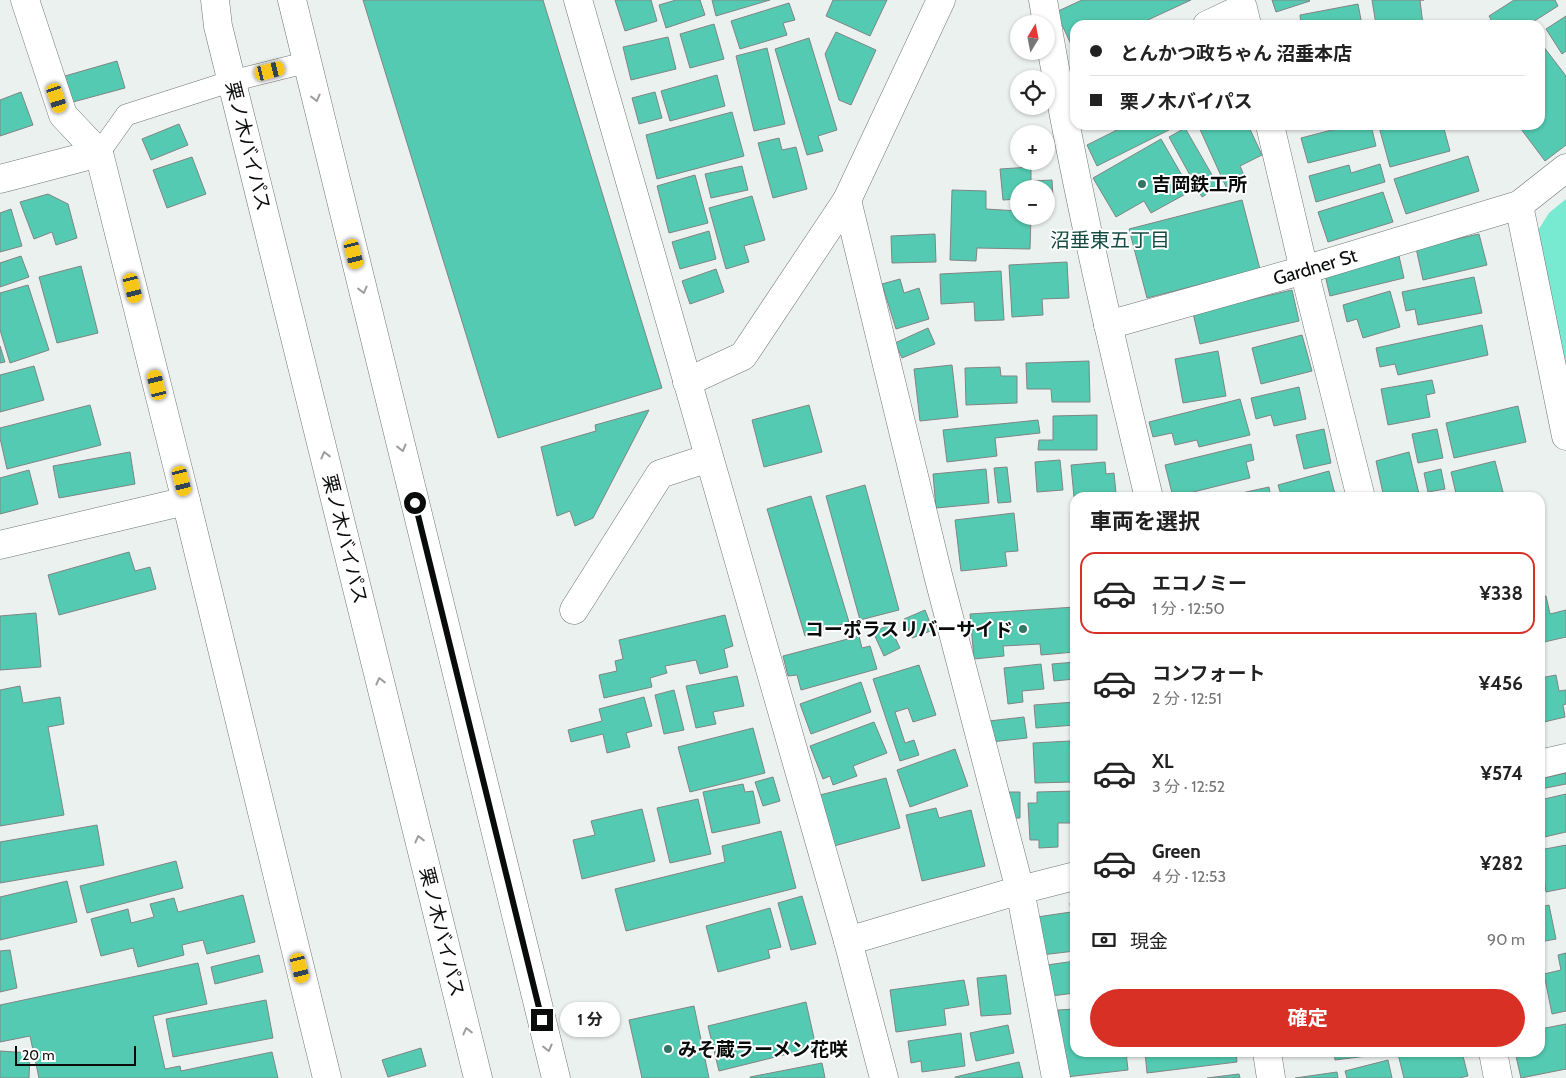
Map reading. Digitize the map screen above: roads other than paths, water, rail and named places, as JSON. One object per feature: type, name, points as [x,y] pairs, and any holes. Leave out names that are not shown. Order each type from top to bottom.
[{"type":"street","points":[[25,0],[63,115],[99,153],[327,1078]]},
{"type":"street","name":"栗ノ木バイパス","points":[[208,0],[216,13],[478,1078]]},
{"type":"street","points":[[292,0],[556,1078]]},
{"type":"street","points":[[578,0],[848,941],[884,1078]]},
{"type":"street","points":[[688,382],[743,356],[847,200],[941,0]]},
{"type":"street","points":[[1043,0],[1070,108]]},
{"type":"street","points":[[1218,20],[1243,8],[1246,20]]},
{"type":"street","points":[[1074,130],[1108,325],[1148,492]]},
{"type":"street","points":[[1271,130],[1360,492]]},
{"type":"street","points":[[0,179],[99,153]]},
{"type":"street","points":[[1566,168],[1519,205],[1566,436]]},
{"type":"street","points":[[847,200],[938,575],[1020,890],[1056,1078]]},
{"type":"street","name":"Gardner St","points":[[1108,325],[1304,270],[1519,205]]},
{"type":"street","points":[[574,610],[660,474],[709,458]]},
{"type":"street","points":[[0,545],[186,501]]},
{"type":"street","points":[[1545,763],[1566,758]]},
{"type":"street","points":[[848,941],[1020,890],[1070,877]]},
{"type":"street","points":[[1268,1057],[1271,1078]]},
{"type":"street","points":[[1494,1057],[1498,1078]]},
{"type":"lane","points":[[99,153],[126,115],[232,81],[308,62]]},
{"type":"place","name":"吉岡鉄工所","points":[[1142,184]]},
{"type":"place","name":"コーポラスリバーサイド","points":[[1023,629]]},
{"type":"place","name":"みそ蔵ラーメン花咲","points":[[668,1049]]},
{"type":"district","name":"沼垂東五丁目","points":[[1110,240]]}]
